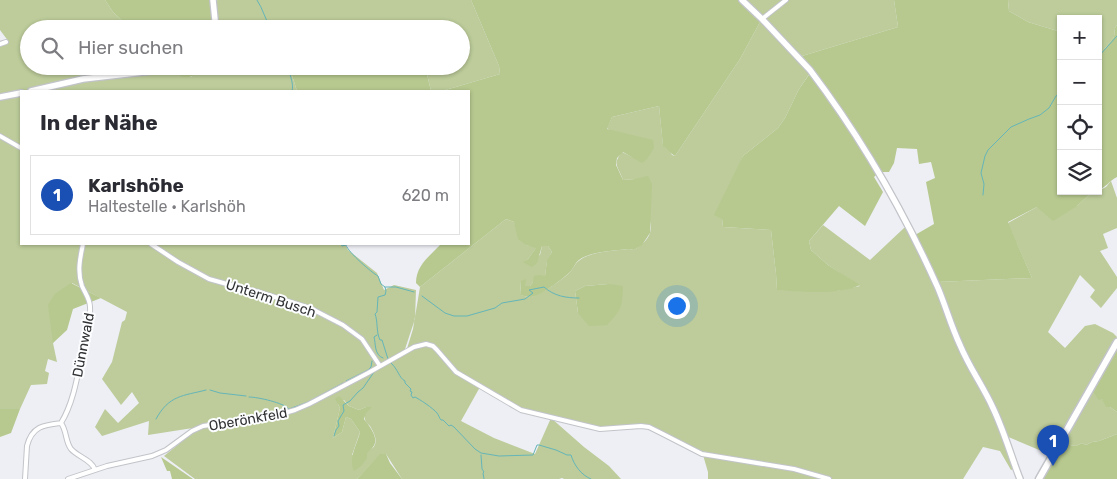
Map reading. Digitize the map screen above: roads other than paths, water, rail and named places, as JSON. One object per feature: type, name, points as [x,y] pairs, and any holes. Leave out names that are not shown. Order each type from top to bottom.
[{"type":"main road","points":[[213,0],[215,20]]},
{"type":"main road","points":[[742,0],[817,78],[846,119],[898,207],[939,290],[965,355],[992,406],[1020,479]]},
{"type":"main road","points":[[36,90],[83,79],[118,75]]},
{"type":"main road","points":[[0,97],[20,93]]},
{"type":"main road","points":[[1040,479],[1117,342]]},
{"type":"street","points":[[762,19],[786,0]]},
{"type":"street","points":[[0,44],[6,42]]},
{"type":"street","points":[[0,136],[20,147]]},
{"type":"street","name":"Dünnwald","points":[[61,423],[69,406],[90,318],[89,300],[80,276],[83,245]]},
{"type":"street","name":"Unterm Busch","points":[[152,245],[209,279],[310,308],[343,325],[362,339],[380,366]]},
{"type":"street","name":"Oberönkfeld","points":[[68,479],[107,466],[152,456],[166,450],[192,431],[203,426],[274,416],[295,410],[414,347],[429,344],[456,372],[521,410],[600,429],[649,427],[702,454],[794,469],[829,479]]},
{"type":"street","points":[[25,479],[27,446],[30,438],[43,426],[61,423],[71,448],[92,464],[95,470]]},
{"type":"waterway","points":[[257,0],[266,20]]},
{"type":"waterway","points":[[1102,53],[1117,36]]},
{"type":"waterway","points":[[290,75],[292,90]]},
{"type":"waterway","points":[[983,195],[984,184],[981,173],[988,150],[1011,127],[1040,115],[1049,108],[1057,95]]},
{"type":"waterway","points":[[342,245],[346,245]]},
{"type":"waterway","points":[[346,245],[355,257],[378,276],[381,284],[385,287],[385,295],[378,297],[377,312],[375,314],[379,337],[382,340],[388,359]]},
{"type":"waterway","points":[[385,287],[396,287],[414,292]]},
{"type":"waterway","points":[[422,296],[445,313],[454,316],[467,316],[495,308],[502,303],[525,299],[533,293],[529,290],[544,287],[560,296],[579,298]]},
{"type":"waterway","points":[[377,335],[374,337],[376,349],[380,357],[383,358]]},
{"type":"waterway","points":[[346,381],[368,370],[371,367],[372,361]]},
{"type":"waterway","points":[[391,363],[411,389],[413,398],[417,398],[432,409],[441,420],[454,427],[481,453],[499,456],[533,455],[537,445],[539,445],[571,455],[578,469],[591,479]]},
{"type":"waterway","points":[[334,436],[339,426],[338,421],[344,411],[343,405],[363,388],[374,372],[386,365]]},
{"type":"waterway","points":[[249,397],[270,401],[289,409],[308,402],[343,383]]},
{"type":"waterway","points":[[156,419],[171,401],[184,395],[206,390]]},
{"type":"waterway","points":[[210,390],[246,396]]},
{"type":"waterway","points":[[481,455],[484,479]]},
{"type":"place","name":"Karlshöhe","points":[[1053,466]]}]
